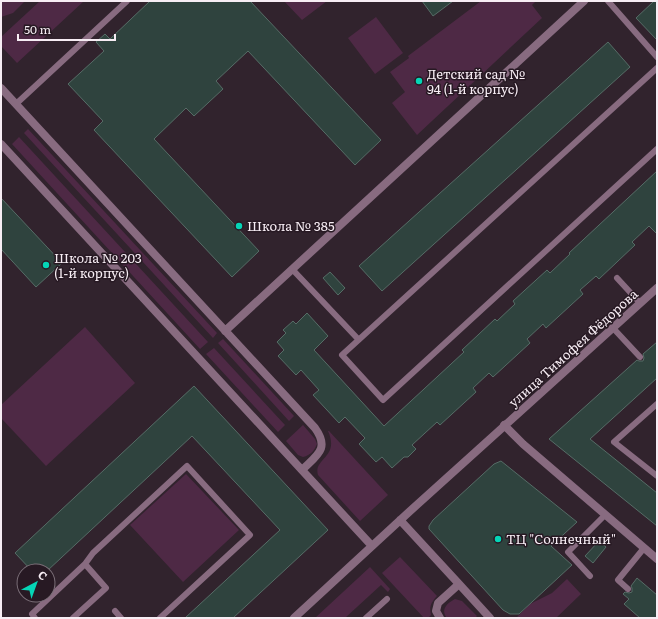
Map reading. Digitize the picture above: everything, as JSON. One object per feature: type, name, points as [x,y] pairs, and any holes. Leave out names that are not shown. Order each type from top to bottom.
[{"type":"street","points":[[225,331],[584,1]]},
{"type":"street","points":[[1,88],[316,428],[321,436],[322,444],[320,452],[302,470]]},
{"type":"street","points":[[1,144],[372,546]]},
{"type":"street","name":"улица Тимофея Фёдорова","points":[[294,618],[504,425],[657,288]]},
{"type":"street","points":[[504,425],[523,444],[657,559]]},
{"type":"street","points":[[400,520],[490,618]]},
{"type":"street","points":[[440,618],[436,611],[438,603],[459,584]]},
{"type":"lane","points":[[16,104],[127,1]]},
{"type":"lane","points":[[608,1],[657,57]]},
{"type":"lane","points":[[657,68],[342,355],[383,400],[657,148]]},
{"type":"lane","points":[[292,269],[358,339]]},
{"type":"lane","points":[[616,278],[640,304]]},
{"type":"lane","points":[[613,328],[640,357]]},
{"type":"lane","points":[[657,404],[614,442],[657,476]]},
{"type":"lane","points":[[35,618],[32,614],[85,564],[93,553],[187,466],[250,534],[160,618]]},
{"type":"lane","points":[[590,576],[568,552],[605,515]]},
{"type":"lane","points":[[628,589],[618,580],[644,548]]},
{"type":"lane","points":[[73,618],[106,588],[85,564]]},
{"type":"lane","points":[[366,618],[387,598]]},
{"type":"lane","points":[[115,611],[121,618]]},
{"type":"shaded area","points":[[1,1],[25,1],[13,13],[1,17]]},
{"type":"shaded area","points":[[40,1],[84,1],[17,63],[1,46],[1,37]]},
{"type":"shaded area","points":[[284,1],[327,1],[302,20]]},
{"type":"shaded area","points":[[481,1],[536,1],[532,5],[542,18],[417,135],[392,103],[405,92],[390,72],[409,58],[408,56]]},
{"type":"shaded area","points":[[376,17],[403,53],[375,74],[348,38]]},
{"type":"shaded area","points":[[28,129],[217,333],[213,338],[24,133]]},
{"type":"shaded area","points":[[19,137],[208,342],[200,349],[12,144]]},
{"type":"shaded area","points":[[85,327],[135,383],[46,466],[1,418],[1,405]]},
{"type":"shaded area","points":[[223,339],[294,416],[289,421],[218,343]]},
{"type":"shaded area","points":[[214,348],[285,425],[278,432],[206,354]]},
{"type":"shaded area","points":[[303,425],[315,439],[317,444],[312,452],[303,457],[298,455],[286,441]]},
{"type":"shaded area","points":[[328,431],[388,495],[360,521],[318,475],[317,469],[331,447],[331,440]]},
{"type":"shaded area","points":[[186,474],[239,530],[183,582],[130,525]]},
{"type":"shaded area","points":[[400,557],[437,596],[431,605],[431,615],[428,618],[424,618],[382,573]]},
{"type":"shaded area","points":[[370,567],[390,589],[388,592],[381,585],[345,618],[315,618]]},
{"type":"shaded area","points":[[567,579],[581,594],[556,618],[516,618],[530,604],[552,593]]},
{"type":"shaded area","points":[[455,599],[462,601],[477,616],[475,618],[447,618],[444,612],[445,607]]},
{"type":"building","points":[[150,1],[250,1],[381,140],[355,165],[248,51],[216,81],[223,89],[194,116],[186,108],[154,139],[259,251],[232,277],[94,130],[103,121],[68,84],[104,51],[96,42],[105,34],[110,39]]},
{"type":"building","points":[[422,1],[453,1],[433,16]]},
{"type":"building","points":[[654,1],[657,1],[657,40],[636,18]]},
{"type":"building","points":[[608,42],[630,67],[382,291],[359,266]]},
{"type":"building","points":[[657,171],[657,234],[649,226],[632,242],[635,245],[599,279],[596,276],[580,290],[583,294],[546,328],[543,324],[527,339],[530,343],[493,377],[489,373],[473,388],[476,392],[440,425],[437,422],[412,445],[416,449],[408,457],[404,457],[392,468],[382,457],[376,462],[359,444],[365,438],[345,417],[339,423],[313,395],[319,390],[301,370],[296,375],[278,356],[284,350],[277,342],[286,333],[283,330],[293,321],[296,324],[307,313],[328,336],[314,350],[384,426],[464,352],[462,350],[495,319],[497,321],[515,304],[513,301],[547,270],[550,273],[570,254],[569,253]]},
{"type":"building","points":[[1,198],[62,263],[36,287],[1,249]]},
{"type":"building","points":[[330,272],[345,288],[338,295],[323,278]]},
{"type":"building","points":[[657,342],[657,378],[590,439],[657,493],[657,526],[549,439],[637,360],[643,361],[643,354]]},
{"type":"building","points":[[194,386],[328,530],[233,618],[185,618],[280,530],[192,436],[56,563],[24,563],[15,553]]},
{"type":"building","name":"ТЦ \"Солнечный\"","points":[[501,461],[577,522],[551,546],[572,565],[519,614],[510,614],[503,610],[429,529],[429,526],[433,520],[494,464]]},
{"type":"building","points":[[599,541],[606,547],[593,563],[585,556]]},
{"type":"building","points":[[637,578],[657,595],[657,618],[640,618],[624,604],[629,599],[623,594],[625,592],[632,592],[631,586]]},
{"type":"place","name":"Детский сад № 94 (1-й корпус)","points":[[419,81]]},
{"type":"place","name":"Школа № 385","points":[[239,226]]},
{"type":"place","name":"Школа № 203 (1-й корпус)","points":[[46,265]]},
{"type":"place","name":"ТЦ \"Солнечный\"","points":[[498,539]]}]
